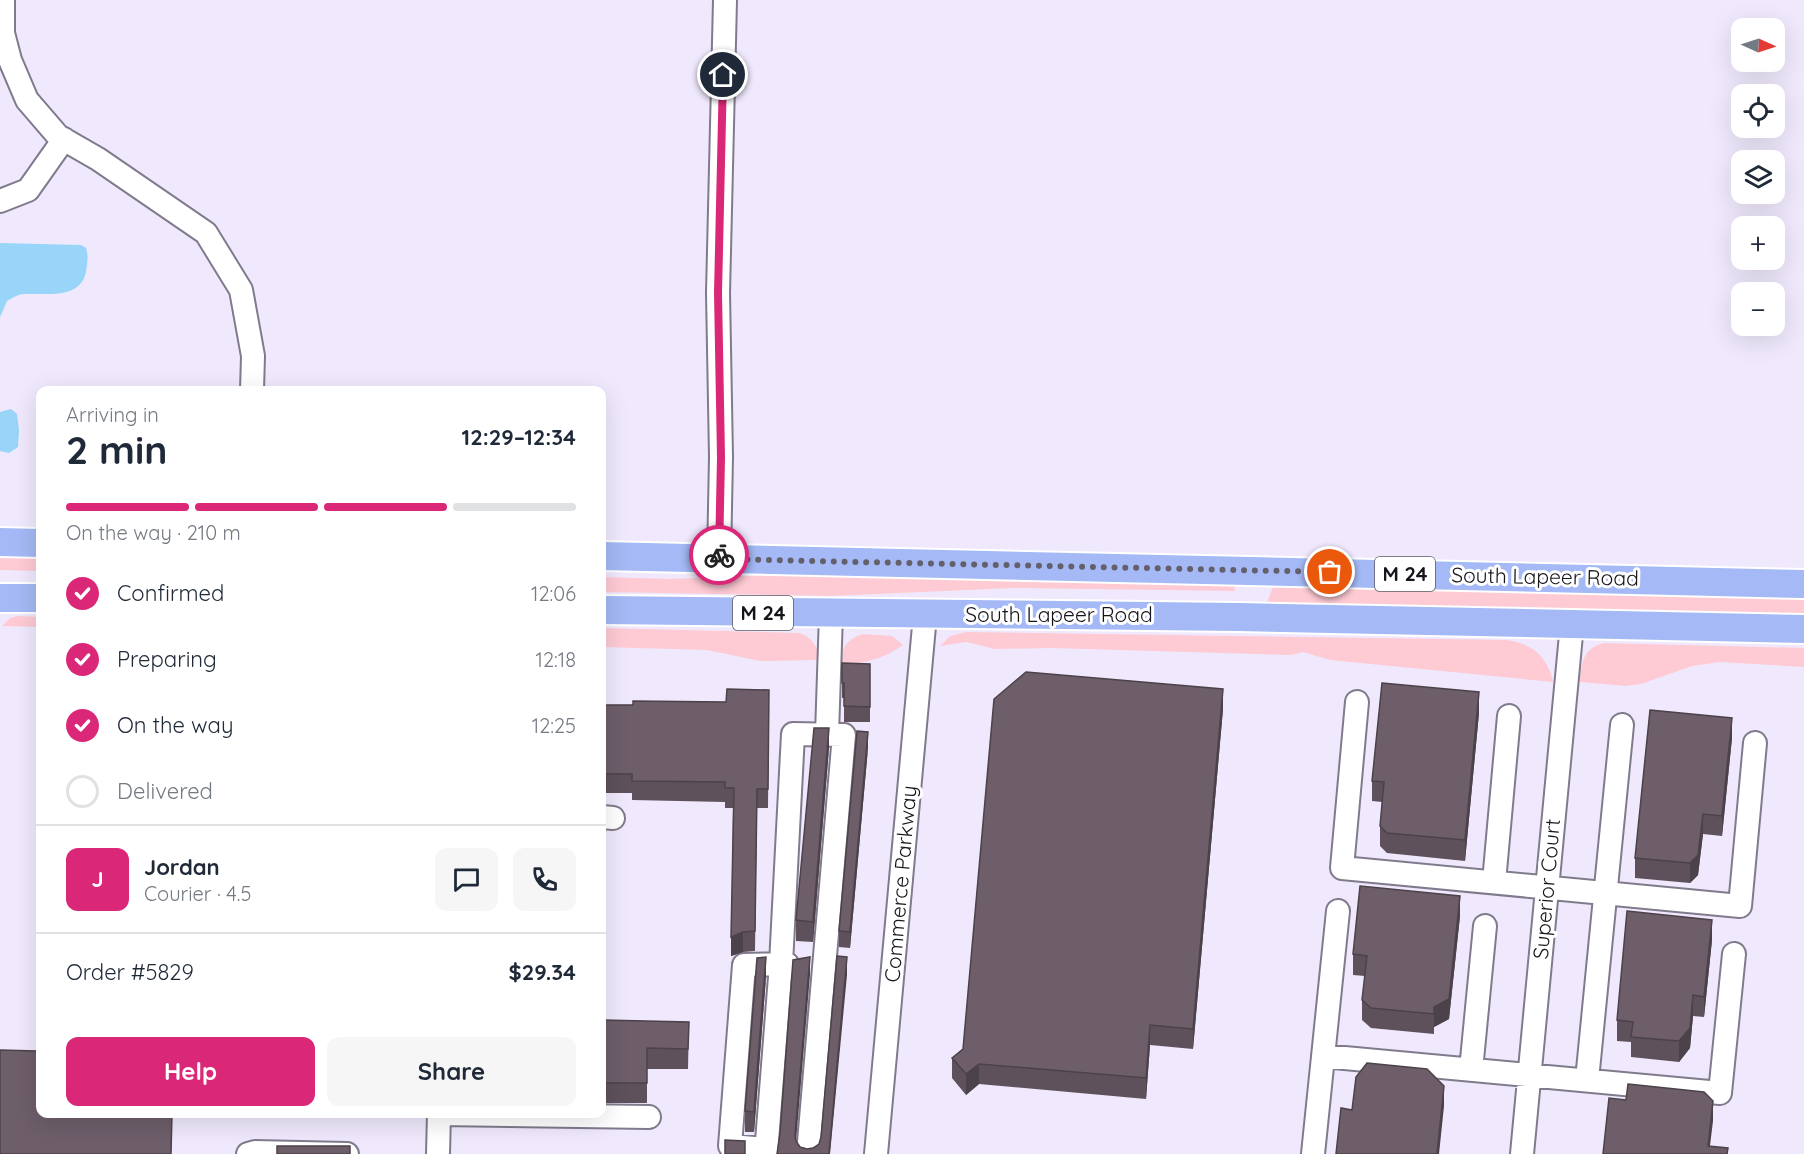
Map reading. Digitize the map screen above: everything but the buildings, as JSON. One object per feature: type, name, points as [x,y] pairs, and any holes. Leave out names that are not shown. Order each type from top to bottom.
[{"type":"main road","points":[[0,542],[36,543]]},
{"type":"main road","name":"South Lapeer Road","points":[[606,556],[1804,584]]},
{"type":"main road","points":[[1238,617],[1253,606],[1257,580],[1254,570]]},
{"type":"main road","points":[[0,598],[36,598]]},
{"type":"main road","name":"South Lapeer Road","points":[[606,610],[1238,617],[1804,629]]},
{"type":"street","points":[[3,0],[3,33],[10,60],[27,100],[58,136],[98,159],[206,233],[241,290],[253,356],[252,386]]},
{"type":"street","points":[[719,559],[721,457],[718,293],[724,0]]},
{"type":"street","points":[[0,201],[28,190],[64,139]]},
{"type":"street","points":[[827,734],[831,614]]},
{"type":"street","name":"Commerce Parkway","points":[[876,1154],[925,615]]},
{"type":"street","name":"Superior Court","points":[[1522,1154],[1572,624]]},
{"type":"street","points":[[1357,702],[1342,868],[1740,906],[1755,743]]},
{"type":"street","points":[[1494,882],[1509,716]]},
{"type":"street","points":[[1587,1080],[1622,725]]},
{"type":"street","points":[[808,1154],[844,735],[793,734],[781,964],[767,1152],[730,1146],[744,965],[781,964],[824,961]]},
{"type":"street","points":[[1313,1154],[1338,911]]},
{"type":"street","points":[[1471,1070],[1485,926]]},
{"type":"street","points":[[1323,1056],[1720,1093],[1734,954]]},
{"type":"street","points":[[606,1117],[649,1118]]},
{"type":"street","points":[[438,1154],[439,1118]]},
{"type":"street","points":[[248,1154],[347,1154]]},
{"type":"shaded area","points":[[0,555],[36,556],[36,571],[0,570]]},
{"type":"shaded area","points":[[801,574],[1234,585],[1235,591],[1013,588],[831,596],[606,592],[606,577],[670,579]]},
{"type":"shaded area","points":[[1273,587],[1804,599],[1804,616],[1269,605],[1267,602]]},
{"type":"shaded area","points":[[36,617],[36,627],[2,626],[10,618]]},
{"type":"shaded area","points":[[606,628],[799,633],[814,643],[820,660],[760,661],[707,650],[606,647]]},
{"type":"shaded area","points":[[966,632],[1506,640],[1523,644],[1537,652],[1547,665],[1553,682],[1330,660],[1303,652],[1291,655],[1052,648],[995,649],[966,642],[940,646],[950,636]]},
{"type":"shaded area","points":[[863,634],[892,636],[903,645],[873,660],[840,664],[846,644]]},
{"type":"shaded area","points":[[1604,643],[1804,648],[1804,667],[1720,662],[1692,666],[1641,684],[1626,686],[1580,682],[1582,663],[1587,653],[1597,645]]},
{"type":"water","points":[[0,243],[81,245],[86,248],[88,257],[83,281],[70,291],[61,293],[15,296],[7,301],[0,317]]},
{"type":"water","points":[[11,409],[17,414],[19,430],[18,447],[9,453],[0,451],[0,412]]},
{"type":"way so far","points":[[719,555],[719,559],[1330,572]]},
{"type":"route","points":[[719,555],[721,457],[718,293],[723,75]]}]
